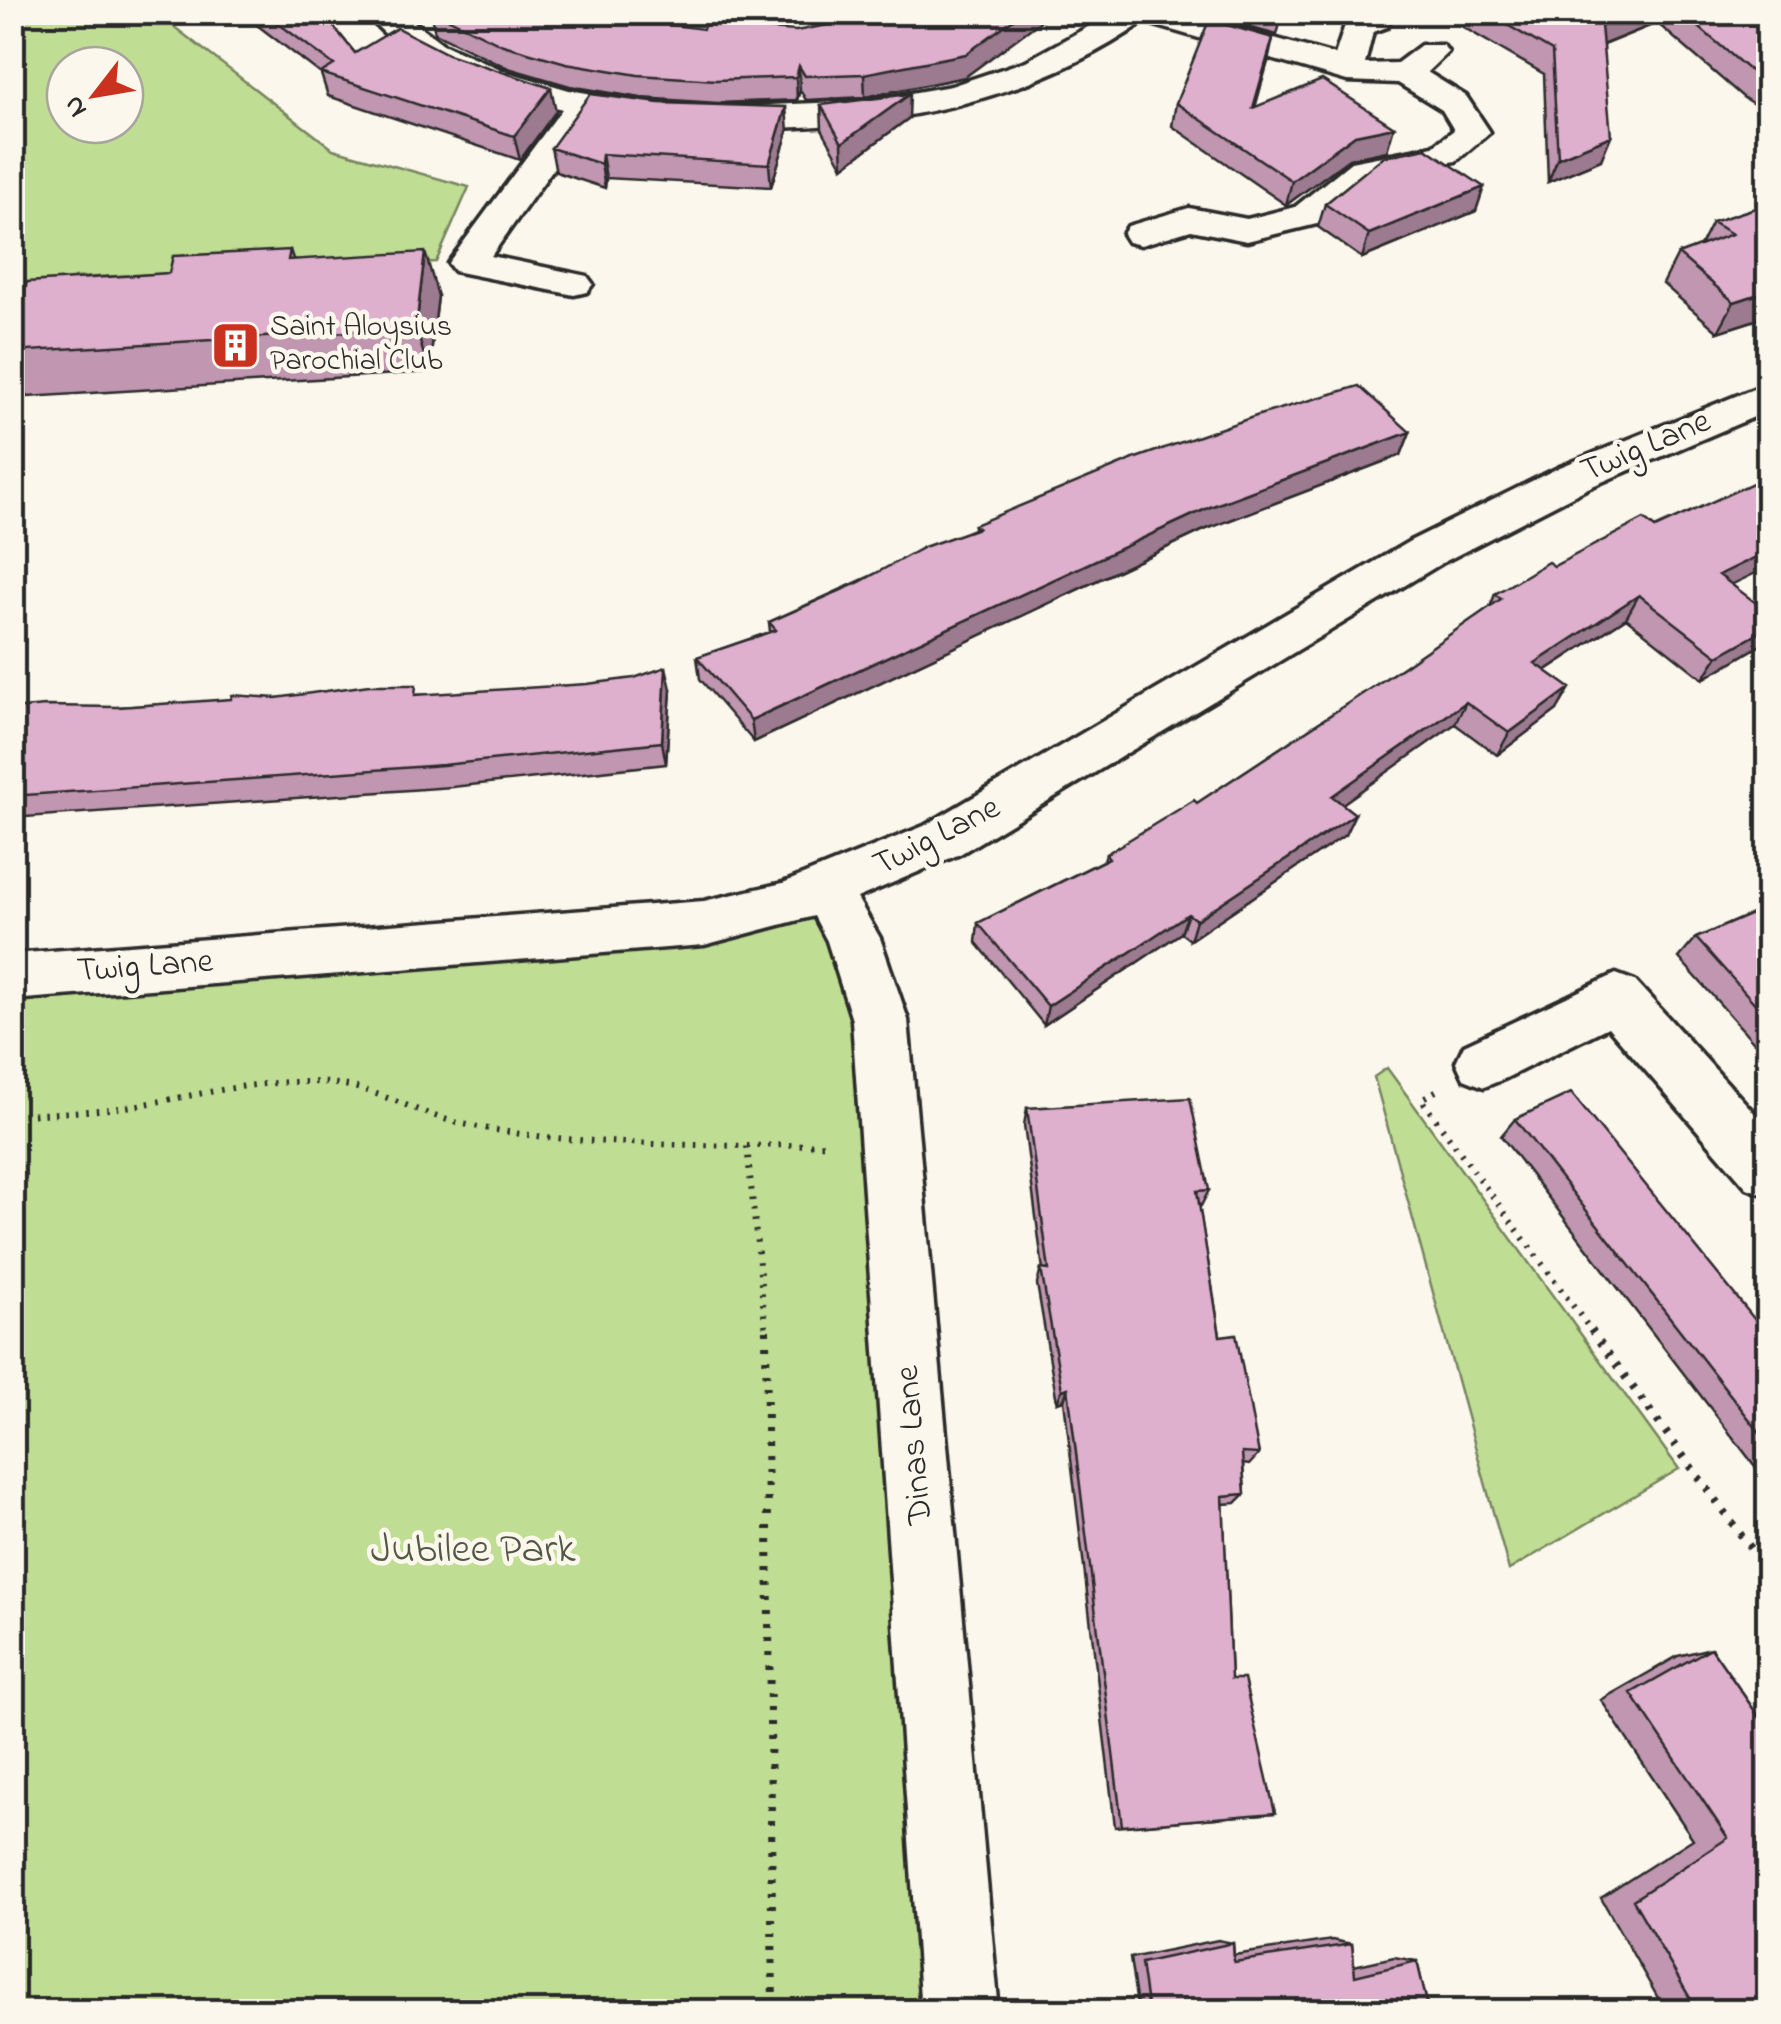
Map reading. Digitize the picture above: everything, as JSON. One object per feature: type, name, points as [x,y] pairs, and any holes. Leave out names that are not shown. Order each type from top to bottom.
[{"type":"street","points":[[380,12],[410,38],[456,64],[514,86],[626,110],[739,117],[889,108],[978,89],[1089,44],[1141,12],[1348,71],[1382,75],[1419,62],[1473,132],[1444,154],[1362,169],[1308,215],[1247,230],[1189,219],[1142,234]]},
{"type":"street","points":[[1348,71],[1358,26],[1376,20],[1378,12]]},
{"type":"street","points":[[574,284],[467,264],[584,102]]},
{"type":"street","name":"Twig Lane","points":[[12,977],[704,922],[790,903],[942,840],[1426,552],[1575,477],[1768,396]]},
{"type":"street","name":"Dinas Lane","points":[[826,890],[854,938],[880,1020],[960,2012]]},
{"type":"street","points":[[1484,1062],[1616,997],[1768,1169]]},
{"type":"path","points":[[1484,1062],[1421,1100],[1768,1572]]},
{"type":"path","points":[[12,1116],[120,1108],[261,1086],[330,1083],[360,1088],[454,1122],[514,1133],[645,1144],[891,1143]]},
{"type":"path","points":[[747,1146],[768,1353],[773,2012]]},
{"type":"green space","points":[[13,13],[156,13],[333,149],[469,187],[436,262],[74,278],[49,352],[13,355]]},
{"type":"green space","name":"Jubilee Park","points":[[826,890],[883,1047],[984,2011],[13,2012],[13,977]]},
{"type":"green space","points":[[1387,1068],[1679,1469],[1509,1570],[1374,1077]]},
{"type":"building","points":[[263,12],[322,12],[355,53],[397,28],[448,54],[551,88],[514,136],[321,73],[334,65]]},
{"type":"building","points":[[435,12],[574,12],[703,29],[705,24],[796,31],[895,12],[1023,12],[966,54],[864,74],[805,76],[799,66],[796,77],[716,80],[638,75],[566,63],[503,45]]},
{"type":"building","points":[[1485,12],[1635,12],[1601,25],[1611,136],[1558,158],[1552,51]]},
{"type":"building","points":[[1681,12],[1760,12],[1768,20],[1768,82],[1755,75]]},
{"type":"building","points":[[1209,20],[1273,38],[1253,108],[1322,80],[1394,127],[1355,135],[1292,181],[1176,103]]},
{"type":"building","points":[[590,94],[659,103],[786,107],[769,164],[602,154],[601,164],[551,148]]},
{"type":"building","points":[[910,94],[842,143],[821,105]]},
{"type":"building","points":[[1426,148],[1484,187],[1369,234],[1325,204],[1383,157]]},
{"type":"building","points":[[1768,204],[1768,291],[1734,302],[1678,254],[1732,234],[1712,222]]},
{"type":"building","points":[[290,250],[288,260],[425,252],[416,328],[12,352],[12,323],[27,282],[169,273],[173,256]]},
{"type":"building","points":[[1359,386],[1410,432],[1210,507],[751,720],[697,657],[776,630],[769,622],[860,582],[924,547],[978,528],[974,525],[1136,458],[1259,415]]},
{"type":"building","points":[[1768,476],[1768,551],[1719,575],[1768,612],[1768,628],[1718,656],[1639,595],[1535,663],[1570,688],[1509,733],[1466,702],[1332,796],[1355,814],[1196,920],[1188,914],[1048,1006],[978,923],[1109,858],[1106,854],[1194,800],[1197,803],[1403,667],[1501,599],[1495,594],[1548,562],[1554,566],[1644,519],[1655,528]]},
{"type":"building","points":[[666,667],[662,742],[443,765],[12,796],[12,709],[118,707],[231,699],[232,695],[276,698],[369,685],[416,685],[415,695],[587,684],[634,678]]},
{"type":"building","points":[[1768,907],[1768,1018],[1696,938]]},
{"type":"building","points":[[1571,1093],[1768,1336],[1768,1443],[1515,1119]]},
{"type":"building","points":[[1190,1098],[1209,1190],[1197,1191],[1220,1336],[1236,1334],[1259,1454],[1242,1453],[1245,1494],[1223,1496],[1231,1679],[1244,1679],[1275,1813],[1122,1826],[1068,1388],[1062,1390],[1041,1269],[1049,1270],[1027,1108]]},
{"type":"building","points":[[1711,1648],[1768,1730],[1768,1991],[1737,2012],[1698,2012],[1633,1900],[1728,1838],[1631,1693]]},
{"type":"building","points":[[1233,1943],[1234,1962],[1352,1944],[1355,1976],[1417,1961],[1429,2012],[1148,2012],[1141,1963]]},
{"type":"place","name":"Saint Aloysius Parochial Club","points":[[235,345]]}]
